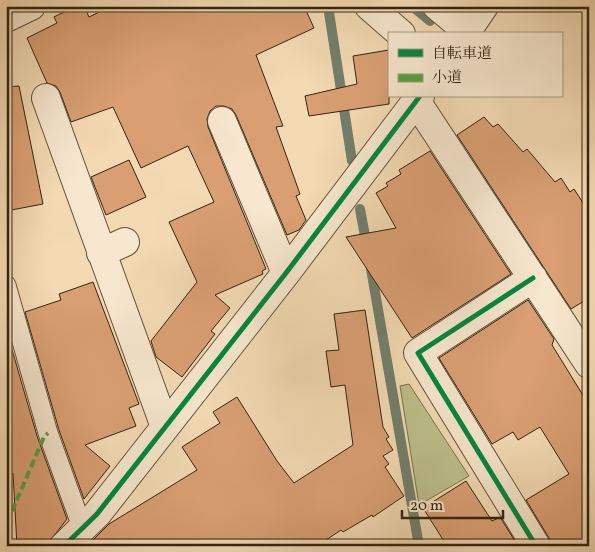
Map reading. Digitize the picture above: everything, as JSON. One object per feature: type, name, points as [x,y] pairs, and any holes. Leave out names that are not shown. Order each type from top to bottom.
[{"type":"street","points":[[6,18],[32,6]]},
{"type":"street","points":[[369,6],[400,32]]},
{"type":"street","points":[[437,6],[466,32],[484,6]]},
{"type":"street","points":[[46,98],[113,247],[165,427]]},
{"type":"street","points":[[64,546],[80,536],[286,273],[418,99],[589,364]]},
{"type":"street","points":[[222,121],[286,273]]},
{"type":"street","points":[[533,278],[418,353],[536,546]]},
{"type":"lane","points":[[6,285],[80,536]]},
{"type":"green space","points":[[409,384],[469,476],[419,505],[400,386]]},
{"type":"building","points":[[76,6],[84,6],[89,17],[112,6],[304,6],[314,28],[256,55],[283,126],[276,127],[300,194],[296,196],[306,220],[299,230],[287,235],[232,109],[216,106],[210,111],[207,119],[208,127],[266,269],[262,271],[263,274],[215,295],[230,308],[211,331],[215,334],[182,377],[156,357],[151,341],[197,282],[169,222],[214,202],[188,146],[141,168],[113,107],[71,122],[60,92],[56,86],[47,83],[27,38],[57,23],[54,17]]},
{"type":"building","points":[[388,50],[389,104],[309,116],[305,96],[357,84],[353,56]]},
{"type":"building","points":[[19,86],[43,204],[6,211],[6,87]]},
{"type":"building","points":[[484,117],[493,127],[498,124],[523,152],[527,149],[555,182],[561,178],[570,192],[574,189],[589,212],[589,298],[571,309],[457,135]]},
{"type":"building","points":[[430,151],[511,274],[412,338],[346,237],[396,228],[376,193],[388,186],[386,183],[401,174],[399,170]]},
{"type":"building","points":[[129,160],[146,197],[106,215],[91,177]]},
{"type":"building","points":[[93,282],[139,404],[129,408],[136,426],[85,445],[110,466],[84,499],[59,430],[25,312],[61,300],[59,294]]},
{"type":"building","points":[[528,300],[554,339],[552,345],[589,405],[589,546],[552,546],[526,500],[569,474],[540,427],[518,440],[513,432],[492,444],[439,358]]},
{"type":"building","points":[[365,310],[383,427],[389,437],[386,439],[393,450],[383,456],[389,464],[385,467],[404,496],[373,517],[372,515],[343,532],[341,530],[317,546],[87,546],[109,524],[197,470],[182,447],[220,423],[213,412],[237,397],[277,461],[294,483],[353,445],[345,385],[331,387],[326,351],[339,350],[334,314]]},
{"type":"building","points":[[6,329],[37,436],[67,519],[46,546],[17,546],[13,473],[6,477]]},
{"type":"building","points":[[466,481],[492,521],[500,517],[518,546],[447,546],[423,508]]},
{"type":"waterway","points":[[328,6],[352,161]]},
{"type":"waterway","points":[[412,6],[430,21]]},
{"type":"waterway","points":[[360,209],[367,247]]},
{"type":"waterway","points":[[370,263],[419,546]]},
{"type":"marked path","points":[[7,546],[6,525],[44,437],[48,433]]},
{"type":"cycle path","points":[[64,546],[97,514],[286,273],[418,98]]},
{"type":"cycle path","points":[[533,278],[418,353],[536,546]]}]
